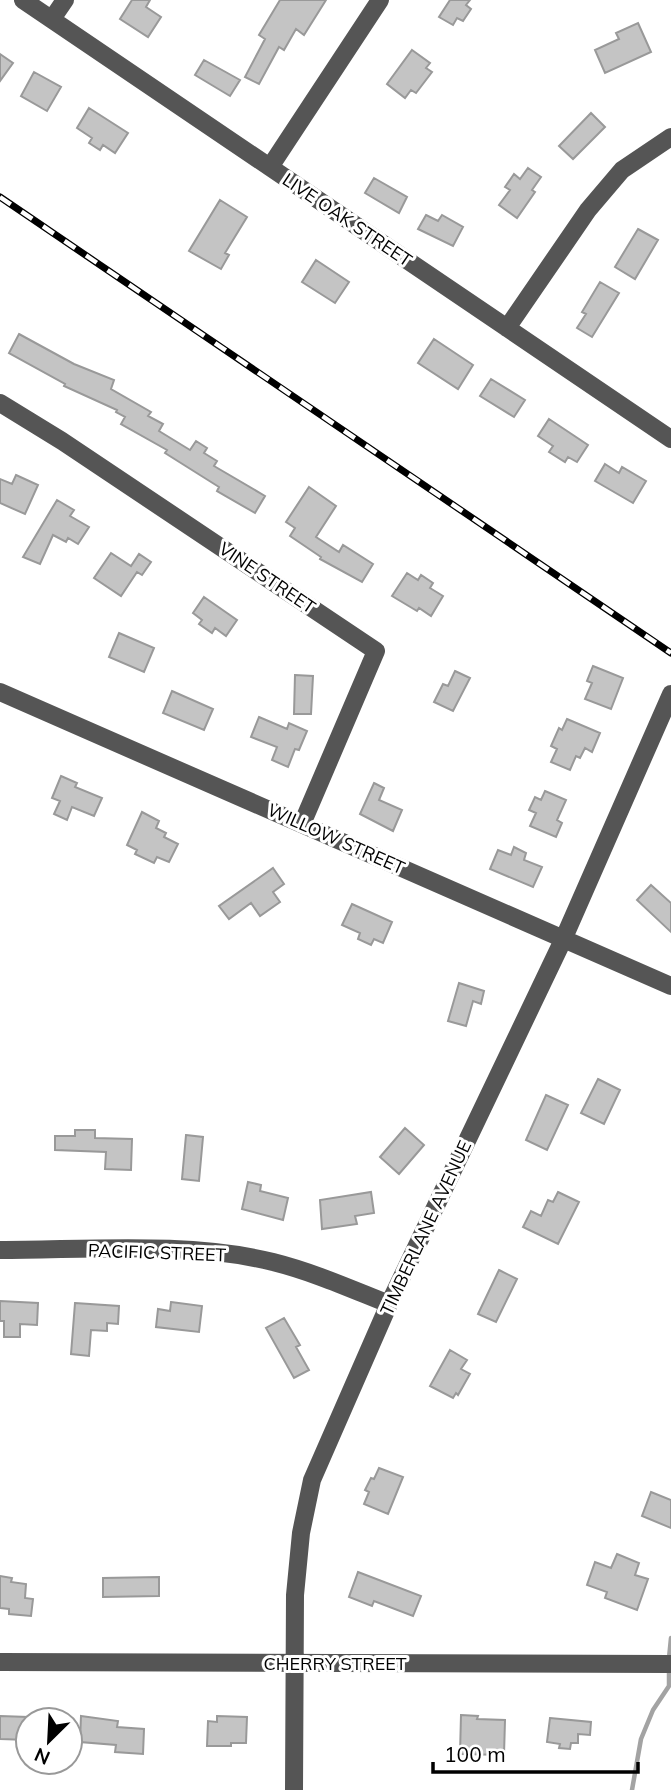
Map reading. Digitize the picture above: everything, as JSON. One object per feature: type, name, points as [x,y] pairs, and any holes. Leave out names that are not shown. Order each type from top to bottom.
[{"type":"street","name":"LIVE OAK STREET","points":[[23,0],[671,439]]},
{"type":"street","points":[[52,19],[65,0]]},
{"type":"street","points":[[270,167],[380,0]]},
{"type":"street","points":[[507,328],[596,200],[622,170],[671,137]]},
{"type":"street","name":"VINE STREET","points":[[0,403],[62,441],[376,651],[302,824]]},
{"type":"street","name":"WILLOW STREET","points":[[0,692],[671,986]]},
{"type":"street","name":"TIMBERLANE AVENUE","points":[[294,1790],[295,1595],[301,1533],[312,1480],[390,1304],[563,940],[671,694]]},
{"type":"street","name":"PACIFIC STREET","points":[[0,1250],[181,1250],[230,1255],[307,1272],[390,1304]]},
{"type":"street","name":"CHERRY STREET","points":[[0,1662],[671,1664]]},
{"type":"building","points":[[132,0],[150,0],[146,7],[161,17],[148,37],[120,19]]},
{"type":"building","points":[[280,0],[326,0],[304,35],[296,29],[284,50],[279,47],[259,84],[245,77],[265,39],[259,35]]},
{"type":"building","points":[[450,0],[470,0],[466,5],[471,9],[463,21],[457,18],[453,25],[439,17]]},
{"type":"building","points":[[638,23],[651,52],[605,73],[595,50],[619,39],[616,33]]},
{"type":"building","points":[[412,50],[430,63],[426,68],[432,72],[416,93],[411,90],[405,98],[387,84]]},
{"type":"building","points":[[0,54],[13,63],[0,81]]},
{"type":"building","points":[[204,60],[240,80],[230,96],[195,75]]},
{"type":"building","points":[[34,72],[61,87],[47,111],[21,96]]},
{"type":"building","points":[[89,108],[128,133],[115,153],[103,145],[100,150],[89,143],[92,138],[77,128]]},
{"type":"building","points":[[591,113],[605,127],[573,159],[559,146]]},
{"type":"building","points":[[528,168],[541,177],[532,190],[535,192],[517,218],[499,205],[510,190],[505,187],[514,174],[520,179]]},
{"type":"building","points":[[374,178],[407,197],[399,213],[365,193]]},
{"type":"building","points":[[220,200],[247,217],[225,253],[229,255],[221,269],[189,251]]},
{"type":"building","points":[[426,215],[438,221],[442,215],[463,227],[453,246],[418,229]]},
{"type":"building","points":[[638,229],[658,240],[635,279],[615,267]]},
{"type":"building","points":[[316,260],[349,282],[335,303],[302,282]]},
{"type":"building","points":[[600,282],[619,293],[592,337],[577,328],[586,314],[582,312]]},
{"type":"building","points":[[19,334],[74,364],[114,380],[111,389],[151,412],[148,416],[163,424],[159,431],[190,450],[196,441],[207,448],[204,453],[217,461],[214,466],[265,496],[255,513],[217,491],[219,487],[165,453],[167,450],[121,424],[125,417],[116,412],[117,410],[64,386],[65,384],[9,353]]},
{"type":"building","points":[[434,339],[473,365],[458,389],[418,363]]},
{"type":"building","points":[[491,379],[525,400],[514,417],[480,396]]},
{"type":"building","points":[[549,419],[588,445],[577,462],[568,457],[565,462],[549,452],[553,446],[538,436]]},
{"type":"building","points":[[605,464],[619,473],[622,467],[646,481],[633,503],[595,481]]},
{"type":"building","points":[[16,475],[38,485],[25,514],[0,503],[0,479],[12,484]]},
{"type":"building","points":[[309,487],[336,506],[316,537],[339,552],[343,545],[373,564],[362,582],[320,559],[321,557],[290,536],[295,528],[286,522]]},
{"type":"building","points":[[57,500],[74,510],[70,516],[89,527],[78,544],[68,538],[66,542],[53,535],[40,564],[23,557]]},
{"type":"building","points":[[111,553],[131,566],[139,554],[151,562],[142,575],[137,572],[121,596],[94,578]]},
{"type":"building","points":[[407,573],[418,580],[421,575],[433,583],[430,588],[443,596],[431,616],[392,596]]},
{"type":"building","points":[[204,597],[237,620],[226,636],[215,628],[212,633],[199,624],[202,620],[193,613]]},
{"type":"building","points":[[119,633],[154,648],[144,672],[109,657]]},
{"type":"building","points":[[593,666],[623,678],[611,709],[585,699],[592,683],[587,681]]},
{"type":"building","points":[[455,671],[470,678],[453,711],[434,702],[443,684],[448,686]]},
{"type":"building","points":[[295,675],[313,676],[311,714],[294,714]]},
{"type":"building","points":[[172,691],[213,709],[204,730],[163,713]]},
{"type":"building","points":[[259,717],[287,729],[289,723],[307,731],[299,750],[295,749],[288,767],[272,760],[277,747],[251,737]]},
{"type":"building","points":[[567,719],[600,733],[592,752],[585,748],[580,758],[576,756],[570,770],[551,762],[557,749],[551,746],[559,728],[562,730]]},
{"type":"building","points":[[61,776],[77,783],[75,787],[102,798],[94,816],[72,807],[67,820],[54,814],[60,801],[52,798]]},
{"type":"building","points":[[374,783],[384,788],[379,800],[402,810],[393,831],[360,814]]},
{"type":"building","points":[[545,791],[566,800],[557,820],[562,823],[556,837],[530,826],[536,813],[529,810],[535,797],[541,800]]},
{"type":"building","points":[[142,812],[159,821],[156,828],[166,833],[164,837],[178,844],[169,862],[157,857],[154,863],[135,854],[137,850],[127,845]]},
{"type":"building","points":[[514,847],[526,853],[524,860],[542,867],[533,887],[490,869],[498,850],[511,855]]},
{"type":"building","points":[[273,868],[284,884],[273,892],[280,902],[260,916],[251,903],[229,919],[219,906]]},
{"type":"building","points":[[651,885],[671,903],[671,932],[637,900]]},
{"type":"building","points":[[352,904],[392,922],[383,943],[374,939],[371,945],[358,939],[360,933],[342,925]]},
{"type":"building","points":[[459,983],[484,991],[481,1004],[473,1001],[466,1026],[448,1021]]},
{"type":"building","points":[[598,1079],[620,1090],[604,1124],[581,1113]]},
{"type":"building","points":[[546,1095],[568,1105],[547,1150],[526,1140]]},
{"type":"building","points":[[405,1128],[424,1145],[399,1174],[380,1157]]},
{"type":"building","points":[[75,1130],[95,1130],[95,1138],[132,1139],[131,1170],[105,1169],[106,1152],[55,1150],[55,1136],[75,1136]]},
{"type":"building","points":[[186,1135],[203,1137],[199,1181],[182,1179]]},
{"type":"building","points":[[248,1182],[261,1185],[260,1191],[288,1198],[283,1220],[242,1209]]},
{"type":"building","points":[[371,1192],[374,1213],[355,1216],[357,1224],[322,1229],[320,1200]]},
{"type":"building","points":[[558,1192],[579,1202],[558,1244],[523,1227],[531,1211],[541,1216],[548,1200],[553,1202]]},
{"type":"building","points":[[499,1270],[517,1279],[496,1322],[478,1314]]},
{"type":"building","points":[[0,1301],[38,1303],[37,1325],[20,1324],[20,1337],[4,1337],[4,1321],[0,1321]]},
{"type":"building","points":[[171,1302],[202,1306],[199,1332],[156,1327],[158,1309],[170,1311]]},
{"type":"building","points":[[75,1303],[119,1306],[118,1324],[107,1323],[107,1331],[91,1330],[89,1356],[71,1354]]},
{"type":"building","points":[[284,1318],[300,1345],[296,1347],[309,1370],[294,1378],[266,1328]]},
{"type":"building","points":[[450,1350],[467,1360],[461,1369],[470,1374],[458,1395],[456,1393],[453,1398],[430,1386]]},
{"type":"building","points":[[379,1468],[403,1477],[388,1514],[364,1504],[369,1492],[365,1490]]},
{"type":"building","points":[[651,1492],[671,1500],[671,1528],[642,1516]]},
{"type":"building","points":[[617,1554],[639,1563],[635,1575],[648,1579],[637,1610],[605,1598],[607,1592],[587,1585],[595,1562],[611,1568]]},
{"type":"building","points":[[358,1572],[421,1596],[413,1616],[374,1601],[372,1606],[349,1597]]},
{"type":"building","points":[[0,1576],[12,1578],[11,1582],[26,1584],[25,1598],[33,1599],[31,1616],[9,1614],[9,1609],[0,1608]]},
{"type":"building","points":[[159,1577],[159,1596],[103,1597],[103,1578]]},
{"type":"building","points":[[461,1715],[478,1716],[477,1719],[505,1720],[504,1755],[460,1754]]},
{"type":"building","points":[[0,1716],[14,1716],[14,1740],[0,1739]]},
{"type":"building","points":[[84,1716],[118,1721],[117,1727],[144,1729],[143,1754],[115,1752],[116,1745],[84,1742]]},
{"type":"building","points":[[217,1716],[247,1717],[246,1743],[207,1746],[208,1721],[217,1722]]},
{"type":"building","points":[[550,1718],[591,1722],[590,1735],[578,1734],[578,1743],[571,1743],[570,1749],[559,1748],[560,1744],[547,1742]]},
{"type":"waterway","points":[[669,1658],[671,1638]]},
{"type":"waterway","points":[[632,1790],[641,1739],[653,1710],[669,1686],[669,1667]]},
{"type":"railway","points":[[0,197],[671,653]]}]
